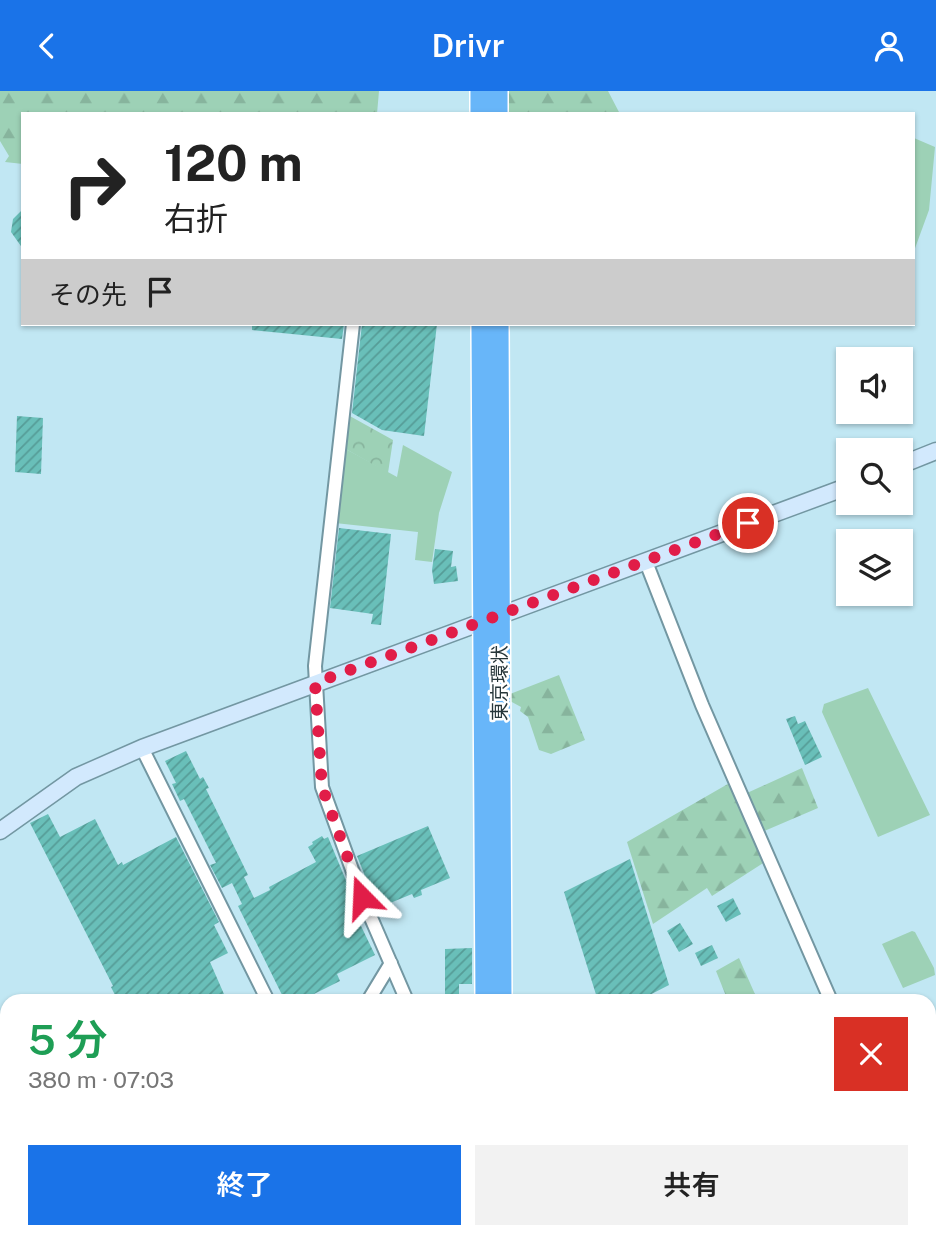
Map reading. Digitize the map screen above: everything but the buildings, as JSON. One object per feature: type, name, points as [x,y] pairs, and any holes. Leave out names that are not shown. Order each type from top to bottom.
[{"type":"highway","points":[[481,91],[481,112]]},
{"type":"highway","points":[[496,91],[497,112]]},
{"type":"highway","name":"東京環状","points":[[482,326],[501,994]]},
{"type":"highway","name":"東京環状","points":[[485,994],[498,326]]},
{"type":"street","points":[[354,326],[317,653],[315,683],[322,787],[362,897],[405,994]]},
{"type":"street","points":[[913,460],[936,451]]},
{"type":"street","points":[[0,831],[76,777],[142,748],[836,491]]},
{"type":"street","points":[[646,562],[702,705],[828,994]]},
{"type":"street","points":[[142,748],[265,994]]},
{"type":"street","points":[[373,994],[391,963]]},
{"type":"green space","points":[[0,91],[379,91],[377,112],[21,112],[21,164],[5,162],[9,156],[0,141]]},
{"type":"green space","points":[[507,91],[608,91],[619,112],[507,112]]},
{"type":"green space","points":[[915,138],[935,147],[929,210],[915,248]]},
{"type":"green space","points":[[348,415],[393,440],[388,473],[344,448]]},
{"type":"green space","points":[[403,445],[452,472],[439,513],[432,562],[415,560],[418,532],[335,523],[344,448],[397,477]]},
{"type":"green space","points":[[559,675],[585,740],[551,754],[539,750],[528,717],[520,711],[521,707],[510,701],[510,694]]},
{"type":"green space","points":[[868,688],[930,815],[878,837],[822,712],[824,704]]},
{"type":"green space","points":[[802,768],[818,808],[762,832],[747,793]]},
{"type":"green space","points":[[733,781],[768,860],[712,896],[707,888],[653,924],[627,842]]},
{"type":"green space","points":[[912,931],[934,968],[935,975],[903,988],[882,944]]},
{"type":"green space","points":[[739,958],[755,994],[725,994],[716,971]]},
{"type":"route","points":[[362,897],[322,787],[315,683],[748,523]]}]
